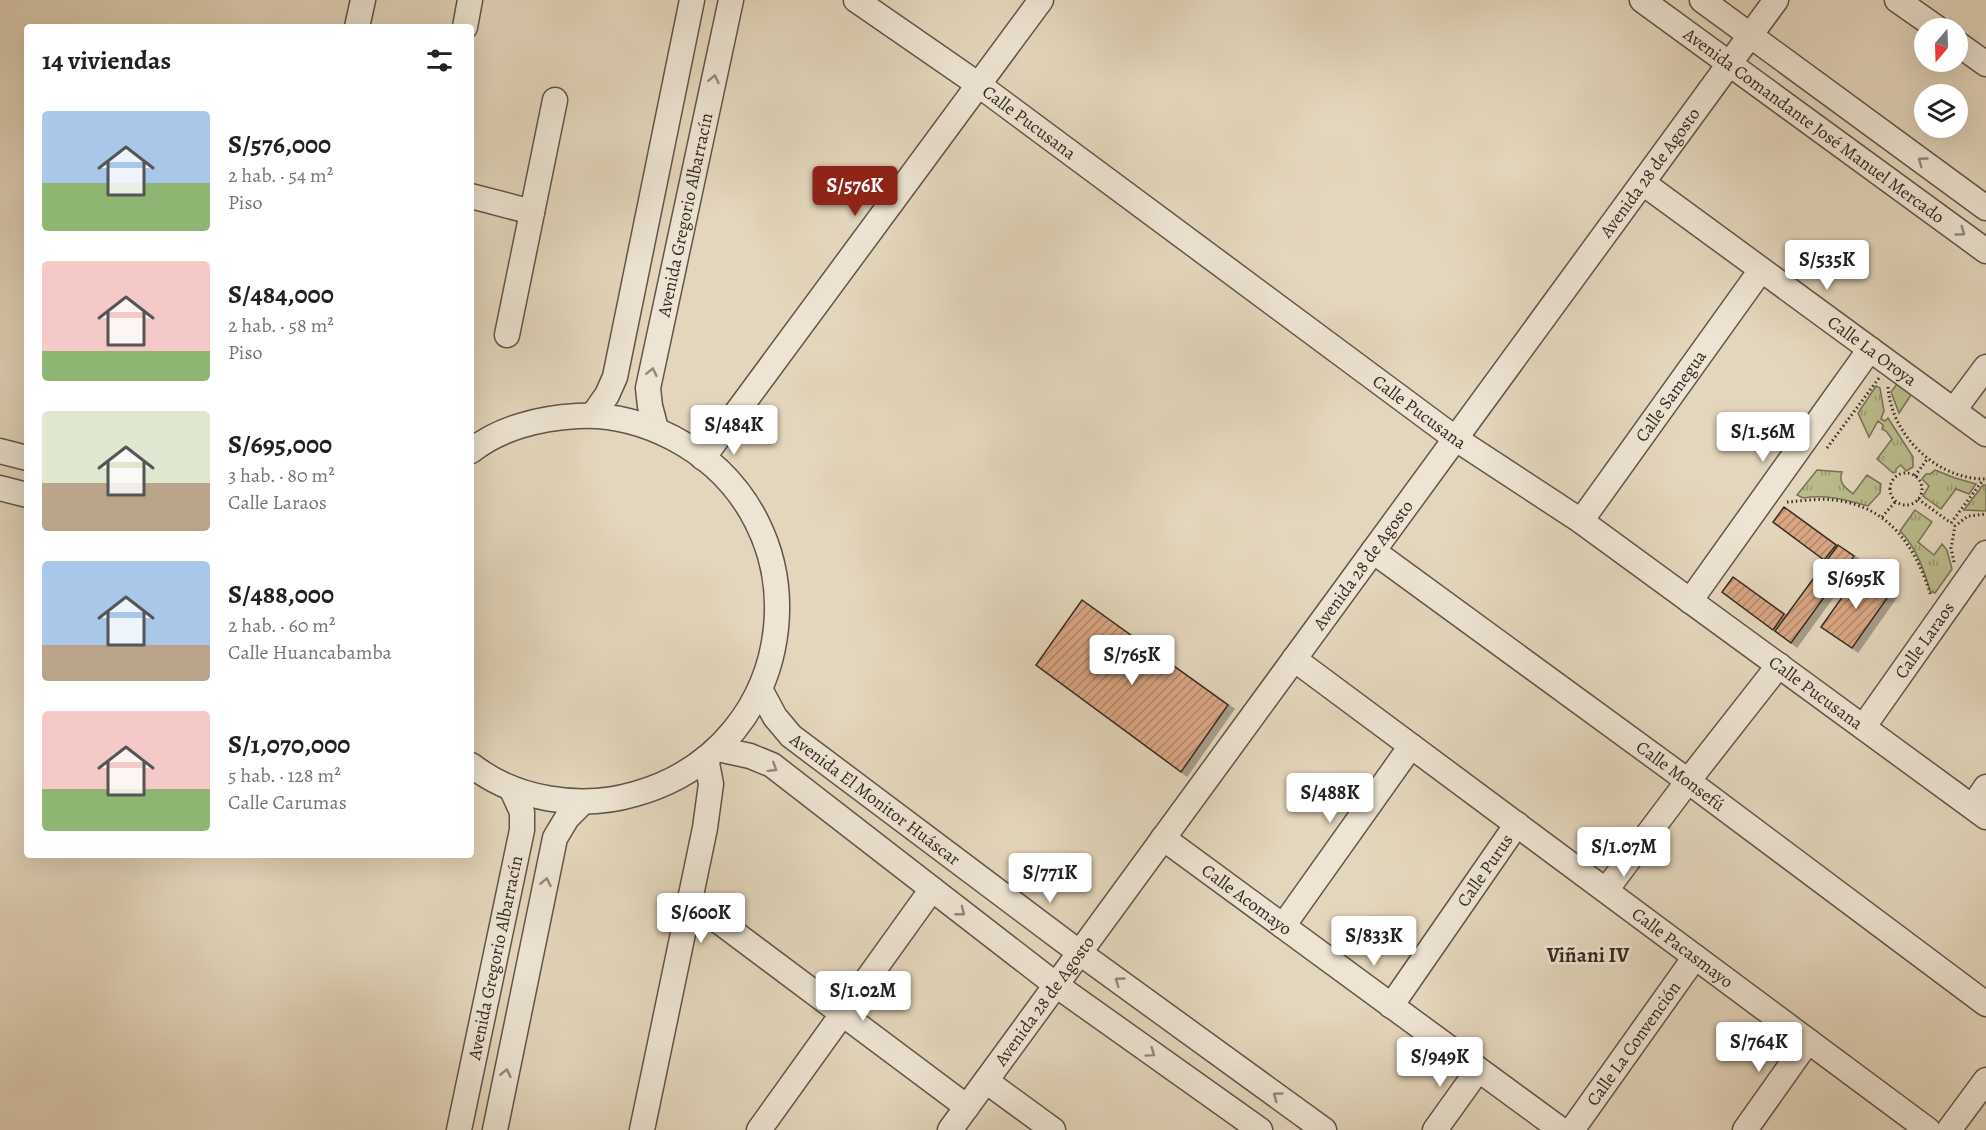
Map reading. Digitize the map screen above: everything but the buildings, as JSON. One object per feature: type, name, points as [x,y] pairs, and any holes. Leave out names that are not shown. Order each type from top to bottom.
[{"type":"street","points":[[358,24],[363,0]]},
{"type":"street","points":[[466,24],[470,0]]},
{"type":"street","name":"Avenida Gregorio Albarracín","points":[[593,416],[607,395],[615,377],[692,0]]},
{"type":"street","name":"Avenida Gregorio Albarracín","points":[[656,429],[648,388],[731,0]]},
{"type":"street","name":"Calle Pucusana","points":[[856,0],[881,7],[979,85],[1456,439],[1581,521],[1864,726],[1982,804]]},
{"type":"street","points":[[703,458],[1041,0]]},
{"type":"street","name":"Avenida Comandante José Manuel Mercado","points":[[1642,0],[1986,251]]},
{"type":"street","name":"Avenida Comandante José Manuel Mercado","points":[[1702,0],[1986,208]]},
{"type":"street","name":"Avenida 28 de Agosto","points":[[950,1130],[1776,0]]},
{"type":"street","points":[[1897,0],[1922,7]]},
{"type":"street","points":[[1968,51],[1986,64]]},
{"type":"street","points":[[507,335],[555,100]]},
{"type":"street","name":"Calle La Oroya","points":[[1643,183],[1986,434]]},
{"type":"street","points":[[474,197],[532,212]]},
{"type":"street","name":"Calle Samegua","points":[[1581,521],[1761,270]]},
{"type":"street","points":[[1690,601],[1870,349]]},
{"type":"street","points":[[1954,410],[1986,367]]},
{"type":"street","points":[[474,448],[513,428],[553,418],[593,416],[625,420],[656,429],[690,448],[721,472],[746,503],[764,537],[774,575],[778,613],[773,652],[760,689],[742,721],[712,754],[688,772],[656,789],[620,799],[583,802],[546,798],[511,788],[474,767]]},
{"type":"street","points":[[0,451],[24,457]]},
{"type":"street","points":[[0,488],[24,494]]},
{"type":"street","name":"Calle Monsefú","points":[[1373,551],[1688,781],[1986,1004]]},
{"type":"street","name":"Calle Laraos","points":[[1864,726],[1986,553]]},
{"type":"street","name":"Calle Pacasmayo","points":[[1294,659],[1928,1130]]},
{"type":"street","points":[[1606,890],[1779,665]]},
{"type":"street","name":"Avenida El Monitor Huáscar","points":[[760,689],[775,717],[791,736],[1080,953],[1324,1130]]},
{"type":"street","points":[[1283,927],[1411,746]]},
{"type":"street","points":[[642,1130],[705,828],[711,784],[712,754]]},
{"type":"street","name":"Avenida El Monitor Huáscar","points":[[712,754],[750,756],[772,765],[1056,985],[1260,1130]]},
{"type":"street","name":"Avenida Gregorio Albarracín","points":[[459,1130],[522,830],[522,812],[511,788]]},
{"type":"street","name":"Avenida Gregorio Albarracín","points":[[495,1130],[555,838],[567,818],[583,802]]},
{"type":"street","name":"Calle Purus","points":[[1391,1006],[1517,824]]},
{"type":"street","name":"Calle Acomayo","points":[[1163,838],[1561,1130]]},
{"type":"street","points":[[759,1130],[932,889]]},
{"type":"street","points":[[689,899],[967,1107]]},
{"type":"street","name":"Calle La Convención","points":[[1572,1130],[1695,957]]},
{"type":"street","points":[[1745,1130],[1808,1041]]},
{"type":"street","points":[[1435,1130],[1478,1070]]},
{"type":"street","points":[[1955,1128],[1986,1080]]},
{"type":"street","points":[[986,1081],[1053,1130]]},
{"type":"path","points":[[1823,454],[1880,377]]},
{"type":"path","points":[[1888,385],[1892,411],[1901,430],[1918,450],[1937,465],[1962,476],[1984,480],[1953,524],[1951,548],[1955,564]]},
{"type":"path","points":[[1915,476],[1928,458]]},
{"type":"path","points":[[1908,473],[1915,476],[1922,485],[1918,499],[1906,505],[1896,501],[1890,489],[1896,477],[1908,473]]},
{"type":"path","points":[[1794,493],[1787,502],[1833,499],[1867,508],[1882,517],[1907,543],[1926,580],[1933,603]]},
{"type":"path","points":[[1918,499],[1953,524]]},
{"type":"path","points":[[1882,517],[1896,501]]},
{"type":"path","points":[[1953,524],[1968,516],[1986,514]]},
{"type":"green space","points":[[1899,381],[1913,392],[1899,413],[1891,392]]},
{"type":"green space","points":[[1876,386],[1880,388],[1884,411],[1881,419],[1885,421],[1888,418],[1913,457],[1913,467],[1906,471],[1901,465],[1893,473],[1877,459],[1892,439],[1878,421],[1869,437],[1858,413]]},
{"type":"green space","points":[[1817,470],[1842,472],[1842,482],[1853,494],[1867,475],[1881,484],[1880,493],[1868,506],[1836,498],[1803,498],[1797,495]]},
{"type":"green space","points":[[1935,470],[1976,484],[1969,494],[1956,489],[1941,509],[1923,496],[1929,486],[1922,479],[1926,474]]},
{"type":"green space","points":[[1983,485],[1986,485],[1986,511],[1964,510]]},
{"type":"green space","points":[[1915,510],[1932,522],[1918,542],[1934,555],[1942,544],[1947,550],[1952,569],[1935,593],[1930,591],[1919,559],[1911,544],[1900,531]]},
{"type":"district","name":"Viñani IV","points":[[1588,955]]}]
